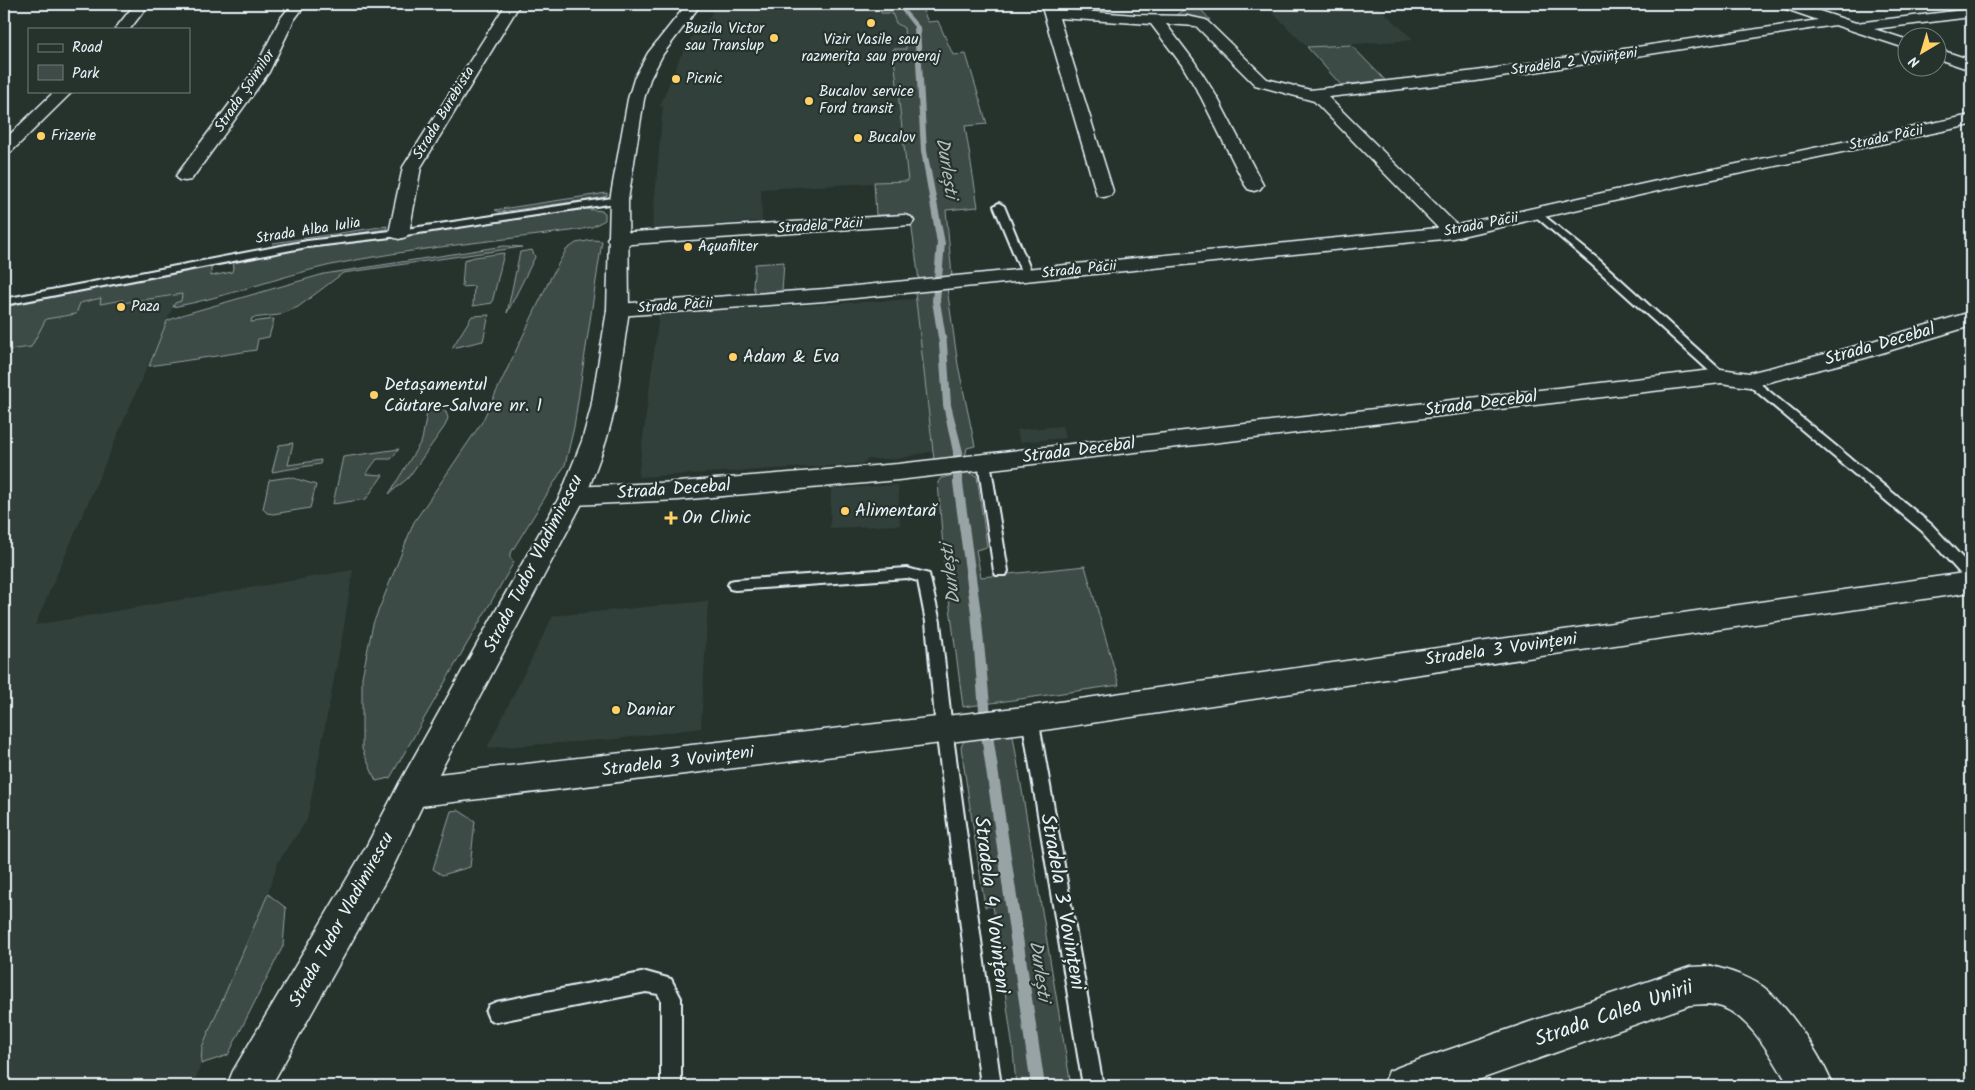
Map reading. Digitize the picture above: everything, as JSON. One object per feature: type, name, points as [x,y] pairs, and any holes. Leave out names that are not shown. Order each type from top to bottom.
[{"type":"street","points":[[123,28],[142,4]]},
{"type":"street","name":"Strada Șoimilor","points":[[185,176],[261,72],[287,19],[299,4]]},
{"type":"street","name":"Strada Burebista","points":[[399,233],[412,167],[423,146],[513,4]]},
{"type":"street","name":"Strada Tudor Vladimirescu","points":[[248,1086],[374,867],[412,792],[573,496],[594,441],[603,408],[618,310],[617,238],[619,200],[636,99],[642,79],[656,53],[694,4]]},
{"type":"street","points":[[1337,4],[1344,4]]},
{"type":"street","points":[[1785,4],[1898,42]]},
{"type":"street","points":[[1104,192],[1050,8],[1156,20],[1187,20],[1200,23],[1261,82],[1273,87],[1311,94],[1320,98],[1453,232]]},
{"type":"street","points":[[1853,27],[1971,13]]},
{"type":"street","points":[[1156,20],[1189,64],[1209,97],[1254,185]]},
{"type":"street","name":"Stradela 2 Vovințeni","points":[[1311,94],[1476,76],[1836,21]]},
{"type":"street","points":[[1948,57],[1971,65]]},
{"type":"street","points":[[4,149],[65,92]]},
{"type":"street","name":"Strada Păcii","points":[[618,310],[825,295],[1453,232],[1666,184],[1971,120]]},
{"type":"street","name":"Stradela Păcii","points":[[617,238],[904,221]]},
{"type":"street","name":"Strada Decebal","points":[[573,496],[689,490],[938,467],[1722,376],[1749,380],[1857,353],[1971,320]]},
{"type":"street","name":"Stradela 3 Vovințeni","points":[[412,792],[1021,720],[1631,632],[1759,611],[1971,582]]},
{"type":"street","name":"Strada Calea Unirii","points":[[1404,1086],[1690,986],[1705,983],[1726,987],[1752,1001],[1780,1034],[1812,1086]]},
{"type":"lane","name":"Strada Alba Iulia","points":[[4,302],[307,244],[399,233],[619,200]]},
{"type":"lane","points":[[999,206],[1028,276]]},
{"type":"lane","name":"Strada Păcii","points":[[1537,214],[1594,261],[1722,376]]},
{"type":"lane","points":[[1749,380],[1927,528],[1971,576]]},
{"type":"lane","points":[[981,462],[1001,571]]},
{"type":"lane","points":[[735,585],[908,573],[924,578],[953,728]]},
{"type":"lane","name":"Stradela 3 Vovințeni","points":[[1021,720],[1093,1086]]},
{"type":"lane","name":"Stradela 4 Vovințeni","points":[[953,728],[991,1086]]},
{"type":"lane","points":[[496,1012],[646,982],[664,986],[671,998],[671,1086]]},
{"type":"shaded area","points":[[709,4],[880,4],[881,12],[892,13],[896,23],[904,28],[906,49],[893,50],[908,181],[761,189],[762,221],[652,229],[663,106],[660,106],[680,57],[700,23],[706,21],[713,12],[706,9]]},
{"type":"shaded area","points":[[1376,5],[1414,40],[1307,47],[1272,12]]},
{"type":"shaded area","points":[[182,294],[181,302],[175,303],[173,307],[35,625],[353,570],[307,820],[278,862],[268,894],[202,1047],[201,1064],[193,1086],[4,1086],[4,357],[8,350],[31,347],[46,319],[76,314],[79,303],[102,298],[100,304],[124,300],[123,303]]},
{"type":"shaded area","name":"Adam & Eva","points":[[916,299],[933,451],[897,459],[869,459],[861,464],[638,477],[659,314]]},
{"type":"shaded area","points":[[1062,426],[1066,438],[1020,442],[1017,430]]},
{"type":"shaded area","points":[[898,485],[900,525],[830,528],[831,489]]},
{"type":"shaded area","points":[[708,601],[701,728],[615,739],[487,748],[553,616]]},
{"type":"green space","points":[[880,4],[920,4],[928,22],[938,21],[953,55],[966,54],[987,124],[965,126],[978,207],[946,210],[952,276],[919,280],[910,215],[876,215],[874,182],[908,181],[893,49],[906,49],[904,28],[896,23],[892,13],[881,13]]},
{"type":"green space","points":[[1197,5],[1210,20],[1176,15],[1189,6]]},
{"type":"green space","points":[[1351,45],[1385,80],[1341,85],[1307,47]]},
{"type":"green space","points":[[607,193],[607,196],[595,199],[500,212],[495,210]]},
{"type":"green space","points":[[585,209],[602,211],[605,213],[605,220],[592,227],[578,230],[423,249],[331,265],[213,298],[173,307],[175,303],[181,301],[182,294],[122,303],[123,300],[100,304],[101,298],[80,303],[76,314],[46,319],[31,347],[8,350],[4,357],[4,307],[211,266],[211,276],[232,272],[234,263],[240,261],[302,249],[377,240]]},
{"type":"green space","points":[[387,226],[386,229],[272,247],[273,243]]},
{"type":"green space","points":[[593,240],[602,241],[574,427],[565,465],[509,556],[514,562],[390,778],[376,781],[362,749],[362,677],[373,624],[414,522],[482,422],[550,279],[566,250],[576,243]]},
{"type":"green space","points":[[504,246],[522,247],[343,273],[298,307],[279,315],[252,318],[251,322],[274,319],[269,337],[258,339],[256,350],[149,366],[167,321],[185,314],[324,274]]},
{"type":"green space","points":[[532,250],[535,257],[507,313],[520,252]]},
{"type":"green space","points":[[504,253],[492,303],[473,306],[474,286],[462,287],[464,260]]},
{"type":"green space","points":[[784,262],[782,291],[755,293],[753,285],[755,264]]},
{"type":"green space","points":[[947,288],[958,365],[975,446],[967,448],[965,457],[934,460],[915,292]]},
{"type":"green space","points":[[489,315],[483,341],[452,348],[472,316]]},
{"type":"green space","points":[[428,407],[438,408],[446,412],[448,418],[445,426],[408,478],[389,494],[422,440]]},
{"type":"green space","points":[[293,443],[288,465],[321,460],[320,464],[272,472],[279,445]]},
{"type":"green space","points":[[399,449],[391,459],[377,459],[366,474],[383,475],[366,499],[333,504],[343,457]]},
{"type":"green space","points":[[967,472],[977,476],[987,547],[976,550],[981,577],[1085,566],[1119,685],[963,707],[944,561],[938,482],[941,478]]},
{"type":"green space","points":[[290,477],[316,485],[310,508],[273,514],[267,513],[263,509],[269,480]]},
{"type":"green space","points":[[995,728],[1013,736],[1071,1086],[1016,1086],[1013,1049],[993,906],[985,907],[961,747],[967,735]]},
{"type":"green space","points":[[458,810],[475,821],[470,867],[442,875],[433,869],[451,811]]},
{"type":"green space","points":[[268,894],[286,908],[283,946],[228,1055],[201,1064],[202,1047]]},
{"type":"waterway","name":"Durlești","points":[[898,4],[917,27],[924,151],[941,243],[936,301],[943,344],[947,405],[958,452],[958,483],[976,613],[987,735],[1038,1086]]},
{"type":"place","name":"Vizir Vasile sau razmerița sau proveraj","points":[[871,23]]},
{"type":"place","name":"Buzila Victor sau Translup","points":[[774,38]]},
{"type":"place","name":"Picnic","points":[[676,79]]},
{"type":"place","name":"Bucalov service Ford transit","points":[[809,101]]},
{"type":"place","name":"Frizerie","points":[[41,136]]},
{"type":"place","name":"Bucalov","points":[[858,138]]},
{"type":"place","name":"Aquafilter","points":[[688,247]]},
{"type":"place","name":"Paza","points":[[121,307]]},
{"type":"place","name":"Adam & Eva","points":[[733,357]]},
{"type":"place","name":"Detașamentul Căutare-Salvare nr. 1","points":[[374,395]]},
{"type":"place","name":"Alimentară","points":[[845,511]]},
{"type":"place","name":"On Clinic","points":[[671,518]]},
{"type":"place","name":"Daniar","points":[[616,710]]}]
